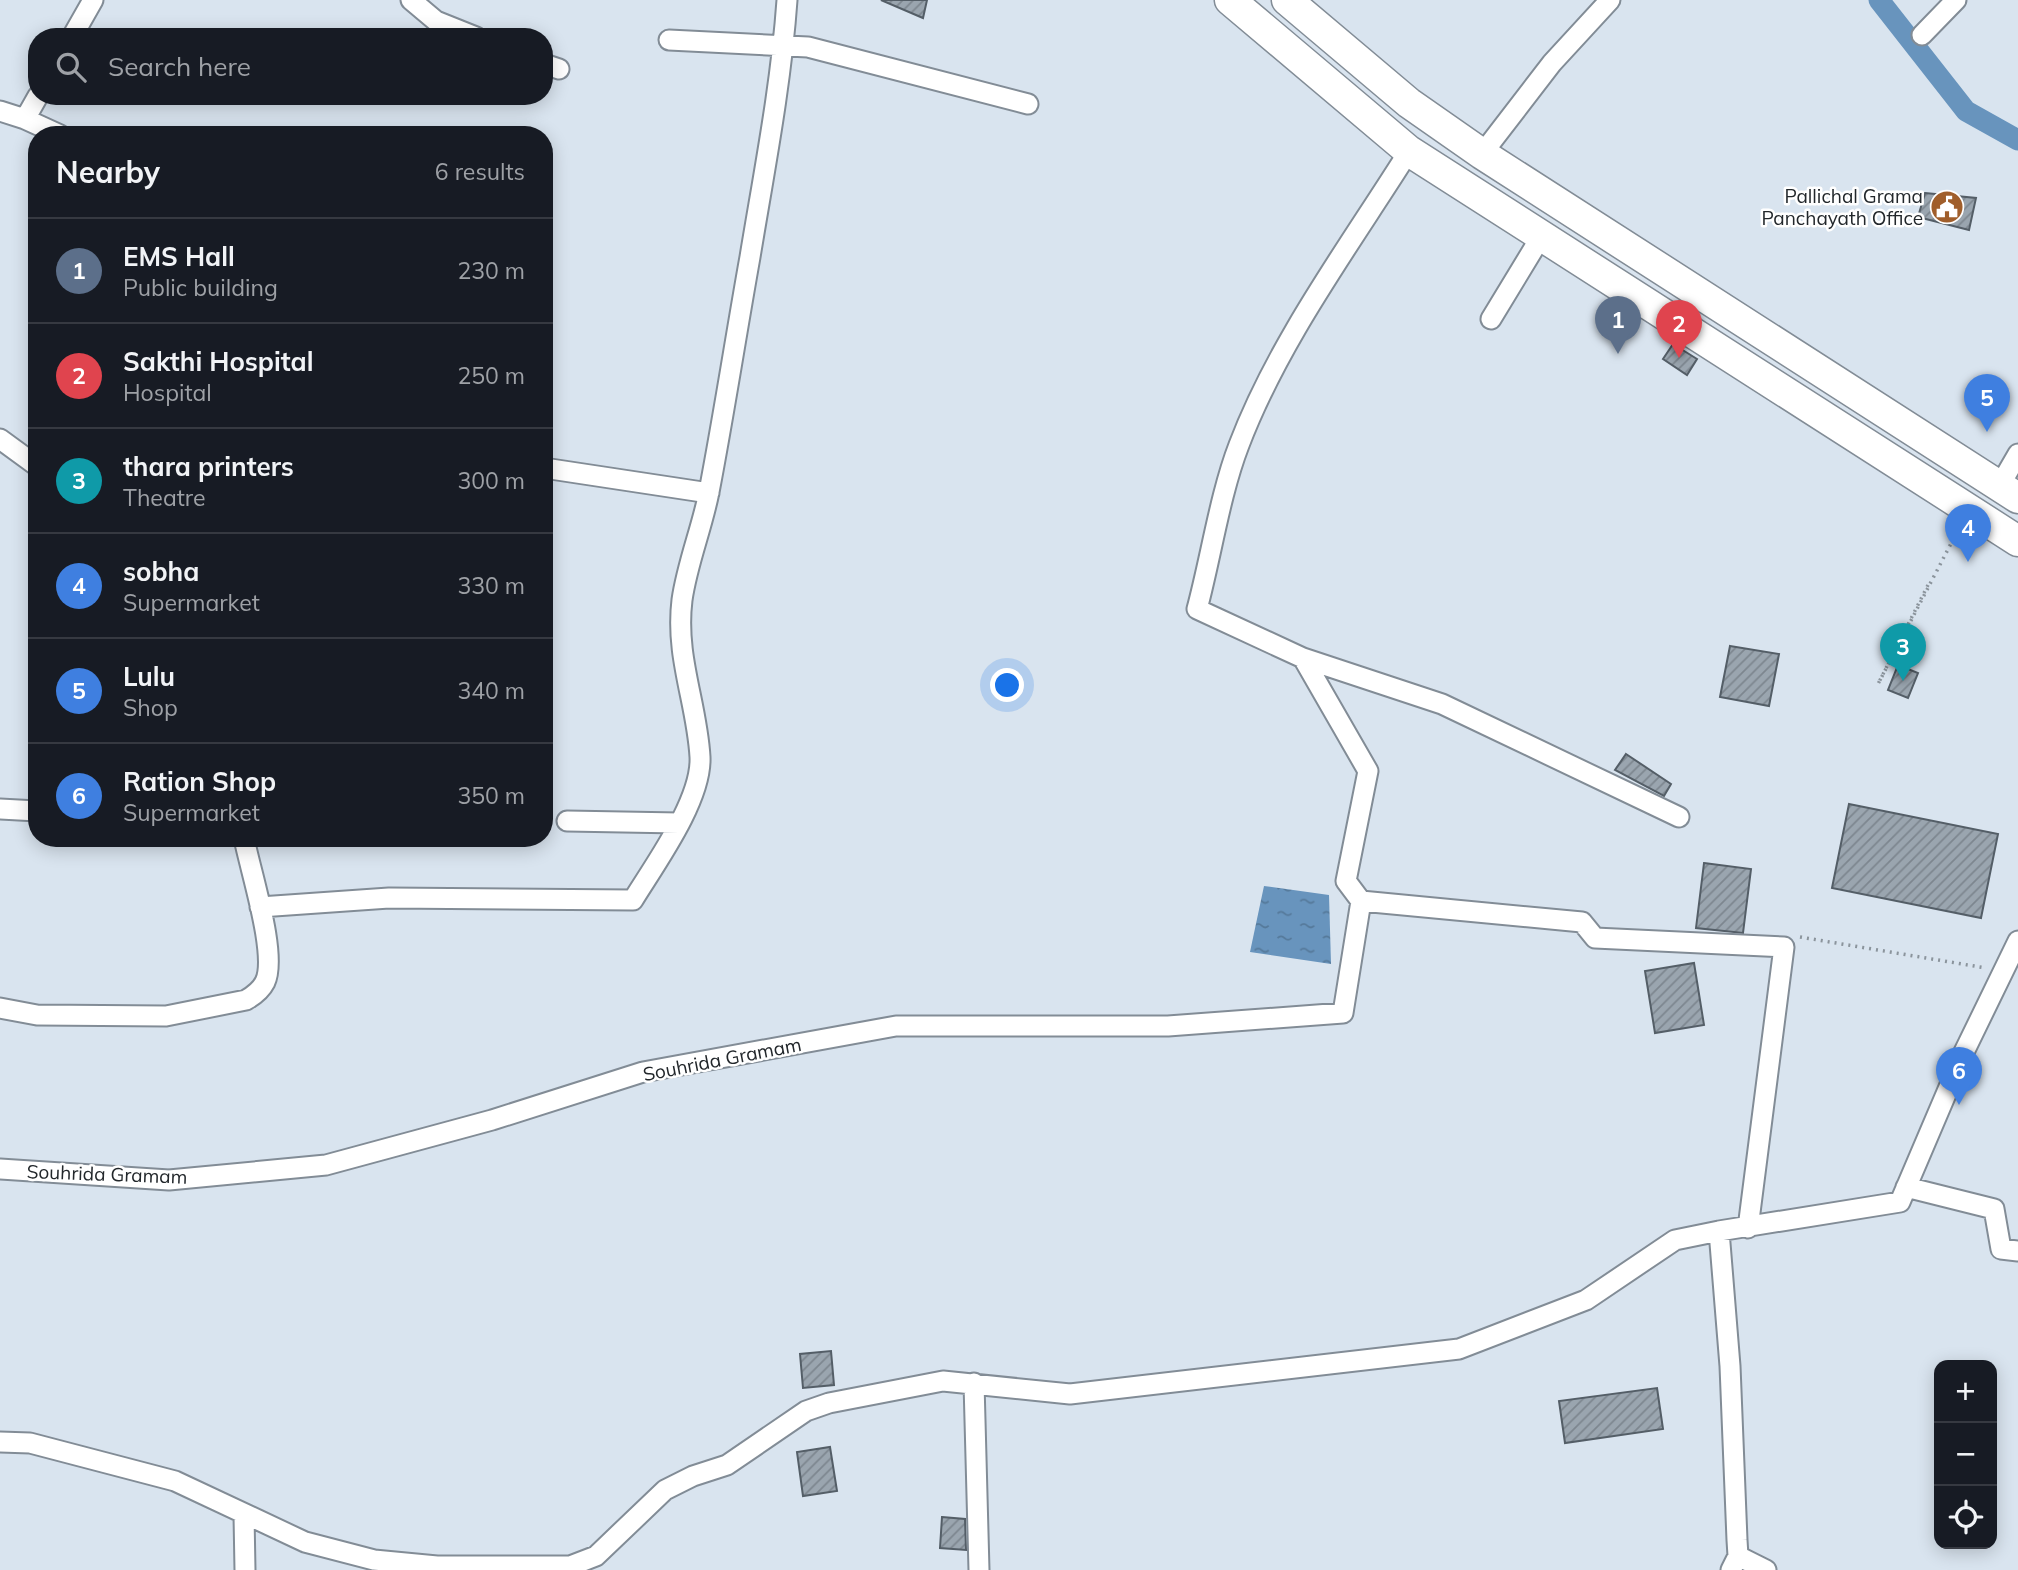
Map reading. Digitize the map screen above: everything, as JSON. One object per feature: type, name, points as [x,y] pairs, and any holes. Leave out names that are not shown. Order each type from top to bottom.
[{"type":"main road","points":[[1230,0],[1409,151],[2018,541]]},
{"type":"main road","points":[[1303,5],[1409,103],[1482,154],[2009,491]]},
{"type":"street","points":[[77,28],[93,0]]},
{"type":"street","points":[[411,0],[436,21],[454,28]]},
{"type":"street","points":[[260,907],[389,898],[633,900],[679,822],[693,792],[701,759],[683,671],[680,631],[682,599],[709,493],[784,45],[787,0]]},
{"type":"street","points":[[1482,154],[1552,63],[1610,0]]},
{"type":"street","points":[[1922,35],[1956,0]]},
{"type":"street","points":[[668,40],[808,47],[1028,104]]},
{"type":"street","points":[[24,119],[33,105]]},
{"type":"street","points":[[0,111],[40,126]]},
{"type":"street","points":[[1409,151],[1301,323],[1259,401],[1239,446],[1197,609],[1303,658],[1442,704],[1679,817]]},
{"type":"street","points":[[1491,319],[1542,235]]},
{"type":"street","points":[[0,439],[28,459]]},
{"type":"street","points":[[2009,491],[2018,454]]},
{"type":"street","points":[[553,469],[709,493]]},
{"type":"street","points":[[1303,658],[1368,771],[1346,881],[1362,901],[1581,922],[1595,938],[1784,947],[1748,1228]]},
{"type":"street","points":[[0,809],[28,811]]},
{"type":"street","points":[[567,821],[679,822]]},
{"type":"street","points":[[0,1008],[37,1015],[166,1016],[246,1000],[265,981],[269,960],[246,847]]},
{"type":"street","name":"Souhrida Gramam","points":[[0,1169],[169,1180],[326,1165],[492,1120],[643,1072],[896,1026],[1168,1026],[1343,1013],[1362,901]]},
{"type":"street","points":[[0,1442],[30,1443],[175,1481],[305,1542],[374,1560],[437,1568],[570,1566],[596,1556],[665,1490],[693,1476],[727,1465],[806,1411],[829,1403],[943,1381],[1070,1394],[1459,1349],[1586,1300],[1675,1240],[1900,1202],[1958,1063],[2018,941]]},
{"type":"street","points":[[1906,1187],[1994,1209],[2001,1249],[2018,1251]]},
{"type":"street","points":[[1719,1231],[1730,1366],[1735,1563],[1766,1570]]},
{"type":"street","points":[[974,1383],[979,1570]]},
{"type":"street","points":[[244,1515],[246,1570]]},
{"type":"path","points":[[1928,585],[1904,636],[1878,684],[1928,585],[1971,509]]},
{"type":"path","points":[[1784,947],[1791,935],[2003,971]]},
{"type":"water","points":[[1264,886],[1329,895],[1331,964],[1250,952]]},
{"type":"building","points":[[881,0],[927,0],[923,18]]},
{"type":"building","name":"Pallichal Grama Panchayath Office","points":[[1925,193],[1976,198],[1969,230],[1918,217]]},
{"type":"building","points":[[1673,344],[1697,359],[1687,375],[1663,359]]},
{"type":"building","points":[[1730,646],[1779,654],[1769,706],[1720,697]]},
{"type":"building","points":[[1898,665],[1918,673],[1908,698],[1888,690]]},
{"type":"building","points":[[1626,754],[1671,784],[1664,796],[1615,770]]},
{"type":"building","points":[[1849,804],[1998,834],[1981,918],[1832,888]]},
{"type":"building","points":[[1704,863],[1751,869],[1743,933],[1696,928]]},
{"type":"building","points":[[1694,963],[1704,1025],[1655,1033],[1645,971]]},
{"type":"building","points":[[831,1351],[834,1385],[803,1388],[800,1354]]},
{"type":"building","points":[[1657,1388],[1663,1429],[1565,1443],[1559,1401]]},
{"type":"building","points":[[830,1447],[837,1491],[803,1496],[797,1452]]},
{"type":"building","points":[[942,1517],[965,1519],[966,1550],[940,1548]]},
{"type":"waterway","points":[[1879,0],[1966,111],[2018,140]]},
{"type":"place","name":"Pallichal Grama Panchayath Office","points":[[1947,207]]},
{"type":"place","name":"EMS Hall","points":[[1618,354]]},
{"type":"place","name":"Sakthi Hospital","points":[[1679,358]]},
{"type":"place","name":"Lulu","points":[[1987,432]]},
{"type":"place","name":"sobha","points":[[1968,562]]},
{"type":"place","name":"thara printers","points":[[1903,681]]},
{"type":"place","name":"Ration Shop","points":[[1959,1105]]}]
